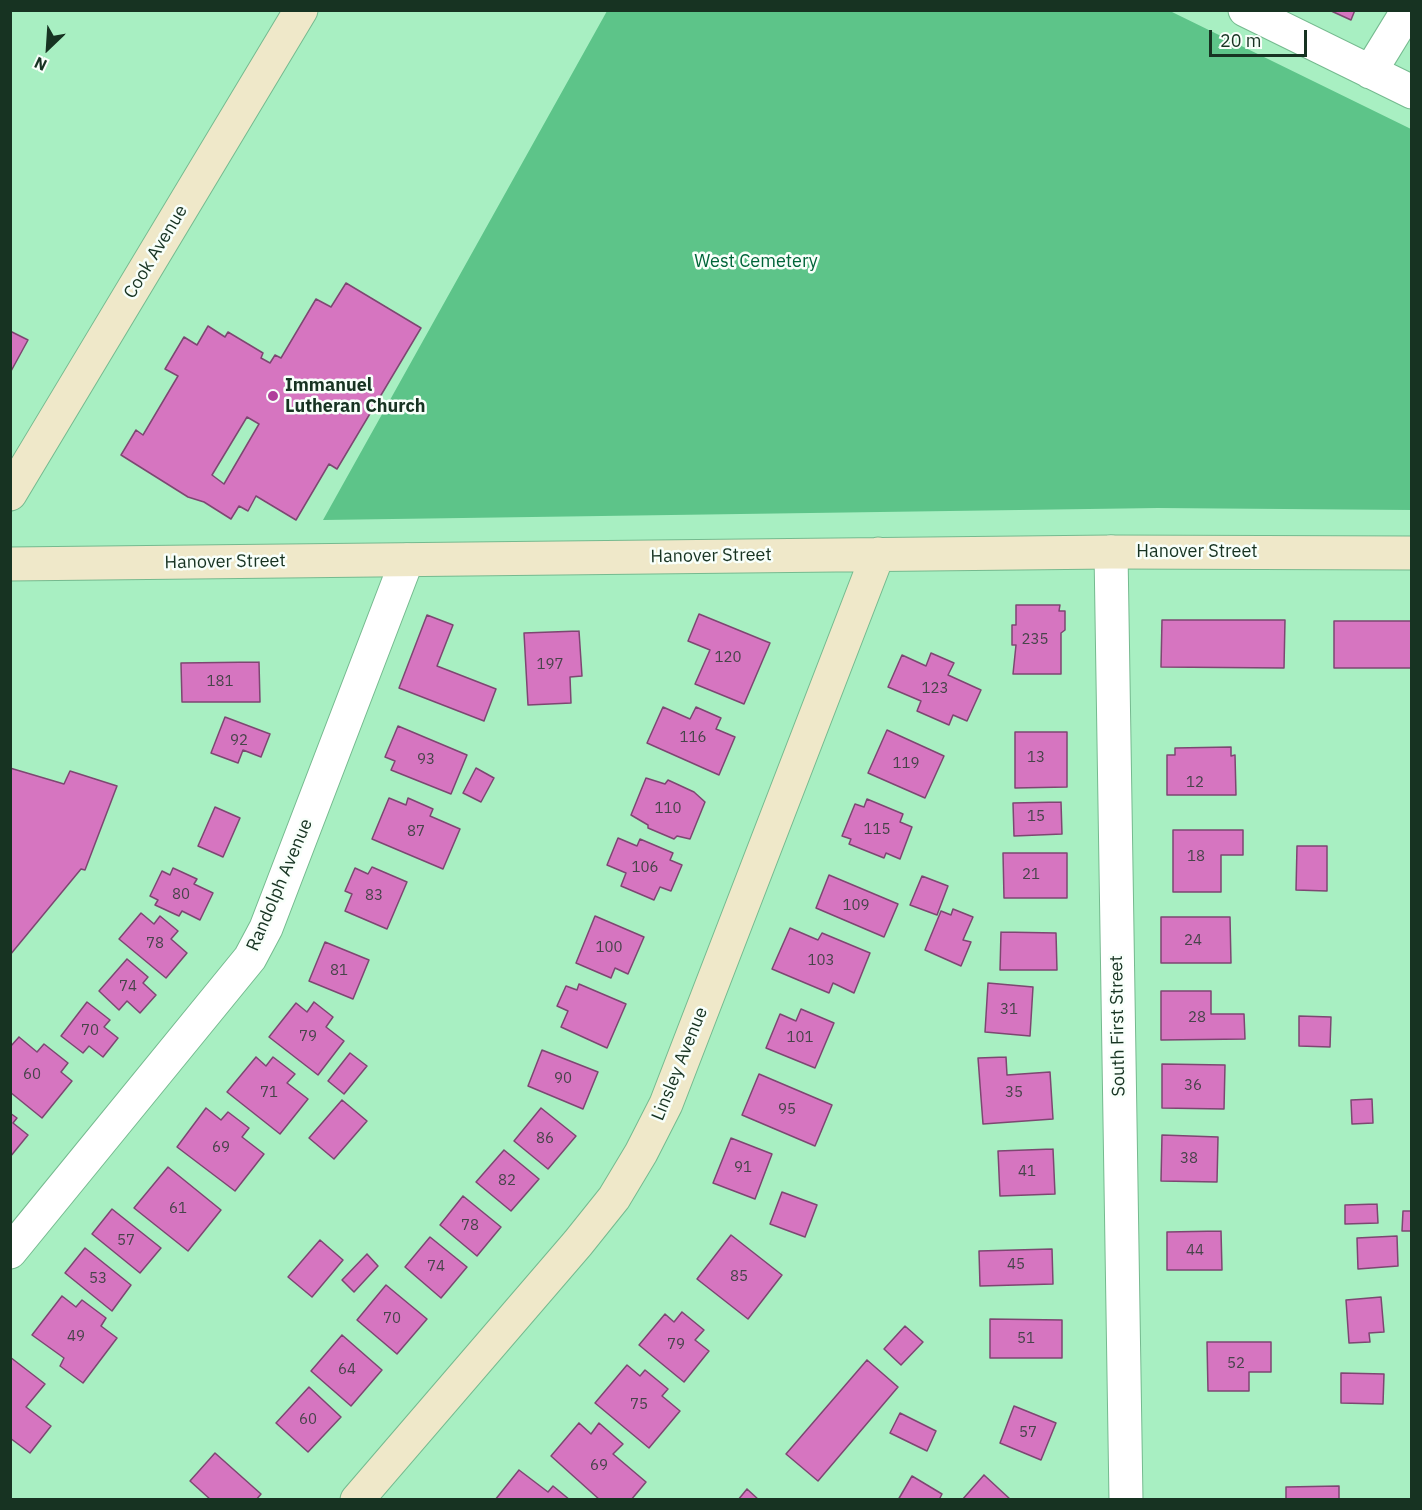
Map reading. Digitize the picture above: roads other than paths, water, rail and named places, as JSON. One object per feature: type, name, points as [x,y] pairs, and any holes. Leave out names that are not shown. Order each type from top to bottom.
[{"type":"main road","name":"Cook Avenue","points":[[10,494],[301,10]]},
{"type":"main road","name":"Hanover Street","points":[[10,564],[1111,552],[1412,553]]},
{"type":"main road","name":"Linsley Avenue","points":[[357,1500],[578,1243],[614,1198],[641,1153],[666,1104],[878,554]]},
{"type":"street","points":[[1245,10],[1412,92]]},
{"type":"street","points":[[1370,72],[1408,10]]},
{"type":"street","name":"South First Street","points":[[1111,552],[1126,1500]]},
{"type":"street","name":"Randolph Avenue","points":[[10,1252],[250,958],[266,928],[407,560]]},
{"type":"place","name":"Immanuel Lutheran Church","points":[[273,396]]},
{"type":"park label","name":"West Cemetery","points":[[756,262]]}]
